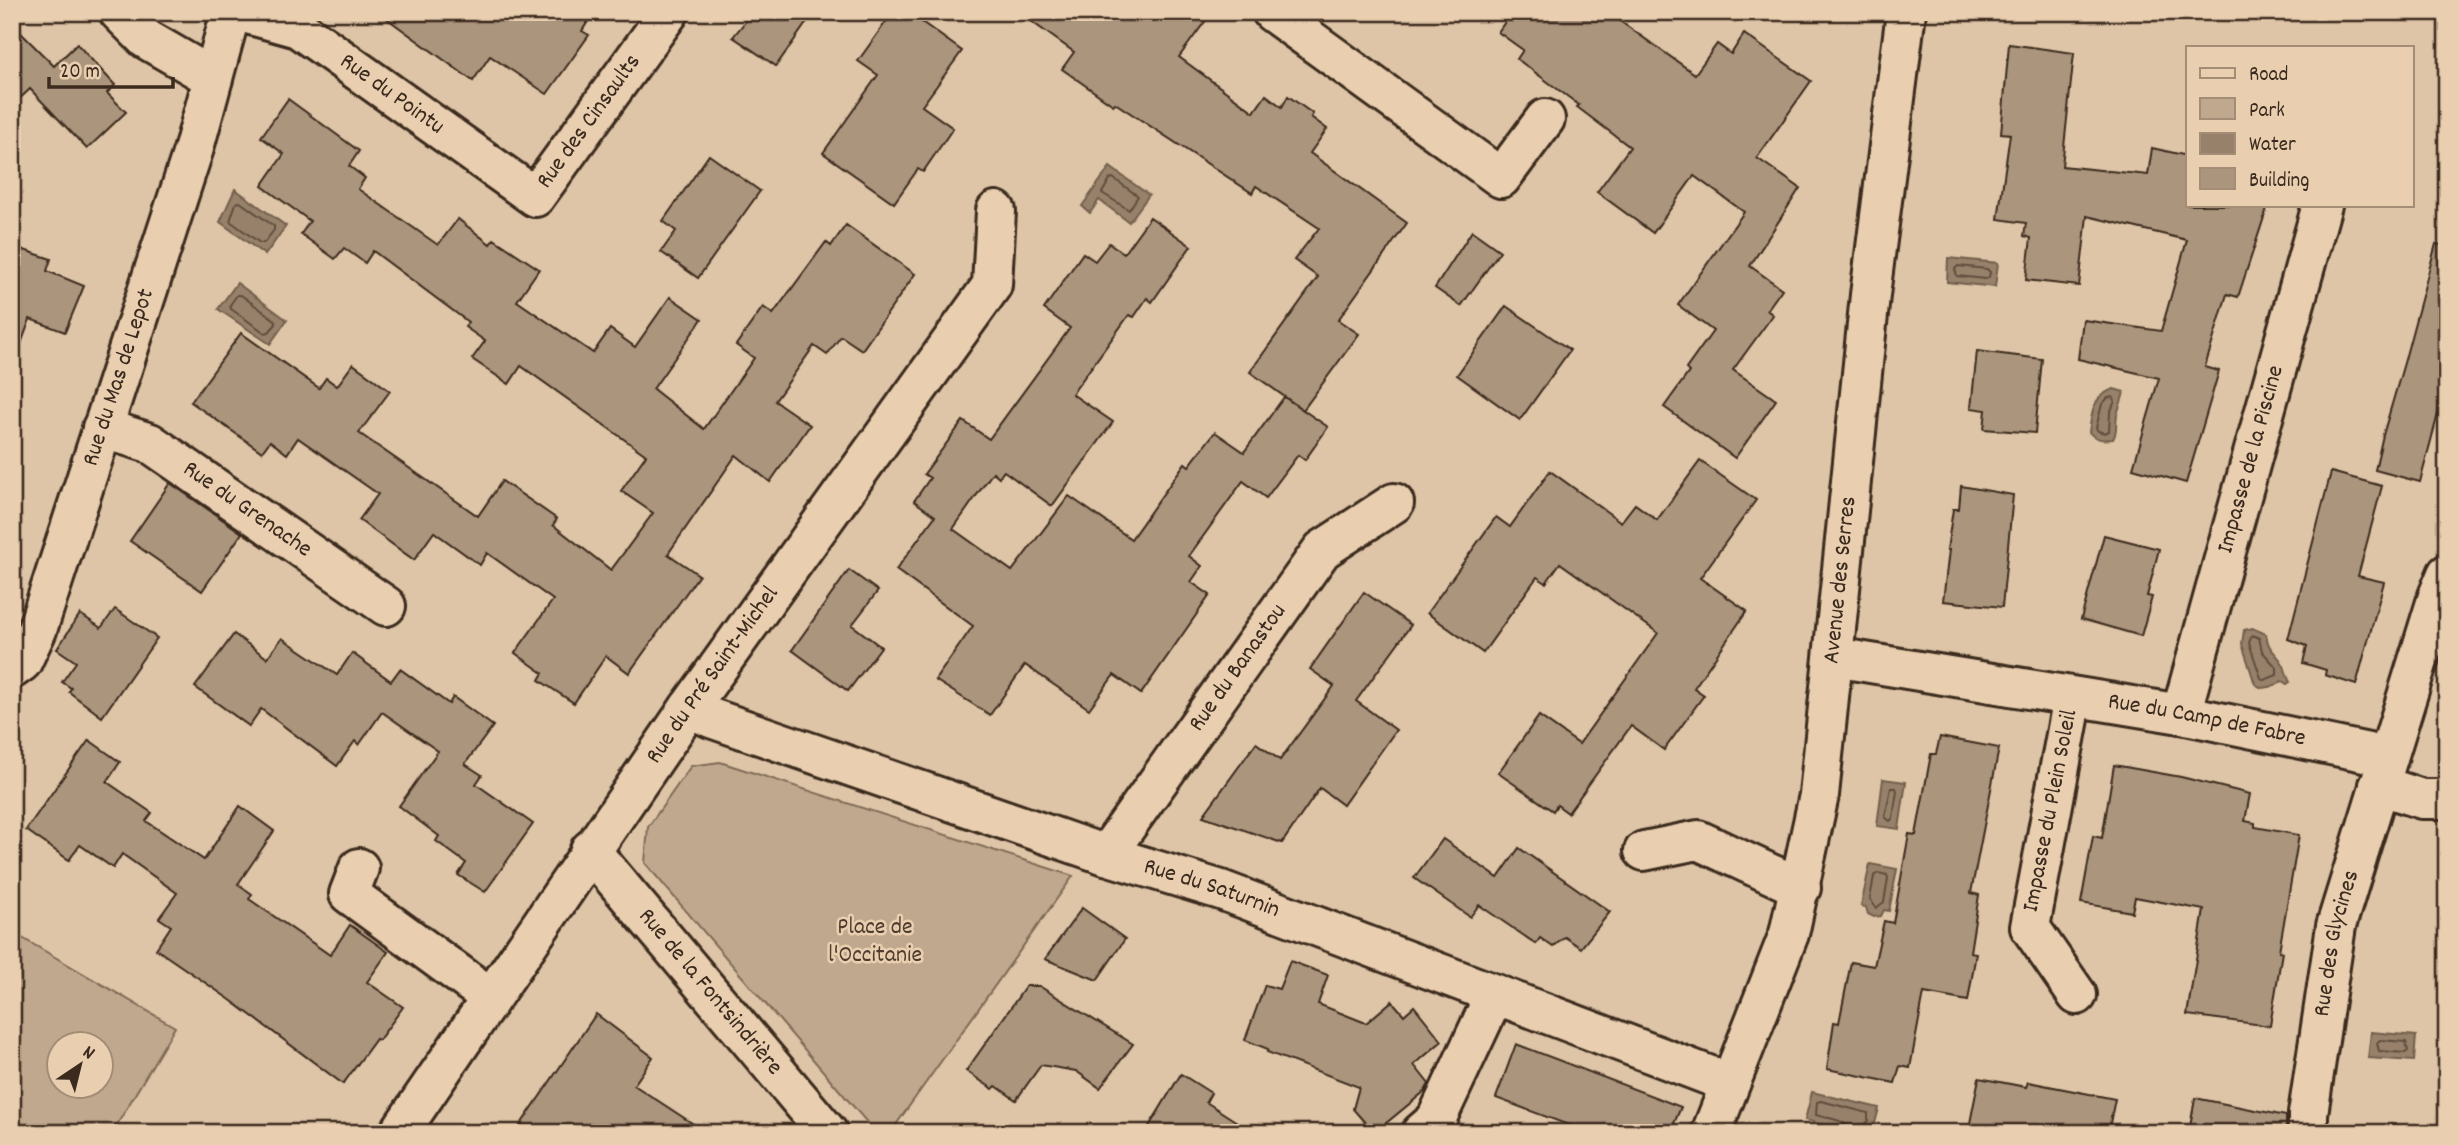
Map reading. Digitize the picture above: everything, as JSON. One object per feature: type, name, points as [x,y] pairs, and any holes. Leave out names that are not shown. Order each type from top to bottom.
[{"type":"street","points":[[119,12],[146,39],[213,78]]},
{"type":"street","name":"Rue du Mas de Lepot","points":[[12,669],[22,662],[37,630],[190,161],[231,12]]},
{"type":"street","name":"Rue du Pointu","points":[[240,12],[298,28],[535,197]]},
{"type":"street","name":"Rue des Cinsaults","points":[[535,197],[669,12]]},
{"type":"street","points":[[1272,12],[1501,178],[1545,119]]},
{"type":"street","name":"Avenue des Serres","points":[[1711,1133],[1789,934],[1819,795],[1870,295],[1906,12]]},
{"type":"street","name":"Impasse de la Piscine","points":[[2180,714],[2322,206]]},
{"type":"street","name":"Rue du Pré Saint-Michel","points":[[399,1133],[689,708],[992,285],[996,211]]},
{"type":"street","name":"Rue du Grenache","points":[[102,428],[150,443],[386,606]]},
{"type":"street","name":"Rue du Banastou","points":[[1106,855],[1322,550],[1394,502]]},
{"type":"street","points":[[2383,771],[2447,574]]},
{"type":"street","name":"Rue du Camp de Fabre","points":[[1835,657],[2180,714],[2383,771],[2422,799],[2447,799]]},
{"type":"street","name":"Impasse du Plein Soleil","points":[[2073,696],[2029,927],[2077,995]]},
{"type":"street","name":"Rue du Saturnin","points":[[689,708],[711,718],[1106,855],[1222,890],[1729,1083]]},
{"type":"street","name":"Rue des Glycines","points":[[2308,1133],[2308,1114],[2336,926],[2383,771]]},
{"type":"street","points":[[1644,851],[1698,840],[1801,888]]},
{"type":"street","name":"Rue de la Fontsindrière","points":[[590,850],[828,1133]]},
{"type":"street","points":[[359,868],[349,894],[491,997]]},
{"type":"street","points":[[1435,1129],[1495,994]]},
{"type":"green space","name":"Place de l'Occitanie","points":[[720,762],[1073,876],[890,1133],[876,1133],[645,863],[648,827],[691,766]]},
{"type":"green space","points":[[12,932],[175,1027],[112,1133],[12,1133]]},
{"type":"water","points":[[1110,167],[1149,195],[1129,222],[1099,200],[1090,213],[1082,206]]},
{"type":"water","points":[[235,189],[286,226],[265,255],[220,222]]},
{"type":"water","points":[[1948,258],[1998,263],[1995,287],[1947,282]]},
{"type":"water","points":[[237,283],[287,320],[270,344],[218,309]]},
{"type":"water","points":[[2114,389],[2124,392],[2117,415],[2115,436],[2113,439],[2097,438],[2089,432],[2095,405],[2102,395]]},
{"type":"water","points":[[2252,628],[2266,634],[2271,649],[2284,666],[2290,682],[2287,684],[2282,681],[2275,686],[2262,688],[2255,684],[2242,644],[2244,630]]},
{"type":"water","points":[[1883,779],[1906,782],[1899,829],[1877,826]]},
{"type":"water","points":[[1870,864],[1897,869],[1889,911],[1884,910],[1881,916],[1874,917],[1868,914],[1866,907],[1861,906]]},
{"type":"water","points":[[2371,1032],[2416,1036],[2414,1061],[2368,1058]]},
{"type":"water","points":[[1812,1092],[1879,1108],[1874,1127],[1857,1133],[1805,1120]]},
{"type":"building","points":[[378,12],[594,12],[582,31],[589,35],[547,94],[490,56],[473,81]]},
{"type":"building","points":[[753,12],[814,12],[776,66],[733,37]]},
{"type":"building","points":[[893,12],[908,12],[962,51],[922,106],[953,128],[923,172],[918,169],[894,203],[823,153],[878,75],[858,61]]},
{"type":"building","points":[[1018,12],[1212,12],[1179,57],[1254,112],[1266,95],[1282,107],[1288,96],[1313,114],[1311,117],[1327,129],[1310,153],[1407,223],[1338,320],[1359,334],[1303,410],[1250,372],[1318,277],[1294,260],[1319,228],[1256,186],[1252,193],[1115,103],[1113,105],[1062,69],[1074,52]]},
{"type":"building","points":[[1512,12],[1607,12],[1695,74],[1717,44],[1731,54],[1744,34],[1811,81],[1757,158],[1800,188],[1750,266],[1782,289],[1767,310],[1773,315],[1733,370],[1776,400],[1735,458],[1664,407],[1689,372],[1686,369],[1713,331],[1678,305],[1744,212],[1694,176],[1653,233],[1597,192],[1630,147],[1517,59],[1523,50],[1498,32]]},
{"type":"building","points":[[12,24],[54,66],[77,44],[115,85],[107,93],[126,112],[87,149],[30,89],[12,106]]},
{"type":"building","points":[[2009,44],[2074,53],[2062,166],[2148,175],[2152,148],[2186,156],[2186,206],[2268,206],[2238,297],[2227,294],[2205,367],[2219,371],[2186,483],[2133,468],[2159,378],[2078,359],[2083,320],[2161,331],[2187,240],[2087,216],[2079,286],[2026,280],[2031,238],[2024,236],[2026,223],[1998,219],[2010,134],[2001,133]]},
{"type":"building","points":[[288,99],[359,151],[349,166],[365,178],[358,189],[438,245],[458,219],[490,244],[494,239],[539,269],[517,301],[593,353],[610,329],[635,347],[670,297],[702,319],[653,389],[704,429],[754,358],[736,345],[763,307],[773,314],[826,242],[831,246],[846,225],[915,274],[862,350],[841,336],[827,355],[814,346],[775,401],[810,425],[770,482],[736,455],[668,554],[699,575],[629,673],[606,656],[574,703],[539,680],[543,673],[515,653],[553,600],[487,553],[480,565],[434,532],[414,560],[359,520],[378,494],[298,438],[287,454],[270,441],[262,452],[191,402],[241,333],[319,388],[326,378],[337,386],[353,364],[390,391],[359,433],[478,516],[502,481],[557,519],[553,525],[611,570],[653,513],[621,491],[646,455],[521,366],[509,384],[472,359],[485,341],[465,327],[468,322],[373,251],[365,263],[344,248],[335,259],[301,234],[310,221],[262,186],[284,154],[261,137]]},
{"type":"building","points":[[709,155],[760,191],[698,278],[661,252],[676,231],[663,221]]},
{"type":"building","points":[[1150,217],[1191,246],[1152,302],[1147,298],[1134,317],[1129,315],[1072,394],[1113,422],[1052,506],[1004,471],[999,477],[993,472],[953,529],[1012,571],[1069,496],[1131,539],[1185,463],[1189,466],[1215,432],[1244,452],[1284,397],[1328,427],[1305,460],[1298,455],[1266,498],[1243,481],[1189,556],[1202,566],[1191,582],[1210,595],[1141,694],[1114,675],[1089,709],[1025,665],[990,715],[935,680],[973,626],[896,570],[935,516],[914,501],[930,478],[924,474],[963,421],[989,439],[1070,328],[1044,309],[1083,253],[1095,261],[1109,243],[1124,253]]},
{"type":"building","points":[[1472,231],[1500,251],[1461,306],[1435,288]]},
{"type":"building","points":[[2436,244],[2447,246],[2447,380],[2420,482],[2375,470]]},
{"type":"building","points":[[12,246],[51,259],[47,271],[84,286],[65,332],[30,319],[17,355],[12,354]]},
{"type":"building","points":[[1506,306],[1570,350],[1520,420],[1457,375]]},
{"type":"building","points":[[1977,351],[2042,359],[2035,433],[1984,429],[1986,410],[1971,408]]},
{"type":"building","points":[[1700,461],[1756,500],[1700,578],[1747,611],[1694,688],[1704,695],[1664,750],[1631,726],[1568,813],[1557,805],[1553,811],[1498,773],[1539,716],[1579,744],[1658,633],[1560,563],[1546,583],[1537,577],[1483,653],[1427,613],[1496,517],[1510,527],[1550,471],[1621,522],[1635,504],[1657,520]]},
{"type":"building","points":[[2331,472],[2382,486],[2358,576],[2384,582],[2356,685],[2325,675],[2326,670],[2303,663],[2307,646],[2288,639]]},
{"type":"building","points":[[170,483],[242,533],[202,591],[130,541]]},
{"type":"building","points":[[1961,486],[2013,495],[2002,607],[1943,601],[1953,509],[1959,509]]},
{"type":"building","points":[[2104,535],[2159,549],[2147,596],[2152,597],[2141,636],[2081,619]]},
{"type":"building","points":[[849,570],[878,591],[852,625],[881,647],[848,691],[792,650]]},
{"type":"building","points":[[1364,592],[1411,625],[1356,701],[1396,730],[1343,805],[1320,788],[1282,843],[1203,816],[1256,743],[1280,760],[1334,686],[1310,669]]},
{"type":"building","points":[[115,609],[157,638],[102,717],[69,692],[71,688],[62,682],[76,662],[57,649],[80,614],[101,628]]},
{"type":"building","points":[[234,634],[267,658],[282,638],[337,675],[352,653],[391,681],[400,669],[449,704],[453,697],[493,726],[465,764],[482,775],[476,784],[533,824],[485,892],[458,875],[466,863],[436,841],[439,836],[399,806],[438,751],[382,712],[359,745],[355,741],[337,766],[261,709],[249,726],[195,687]]},
{"type":"building","points":[[1940,737],[1999,748],[1971,893],[1979,895],[1970,952],[1976,953],[1968,1001],[1924,993],[1910,1068],[1900,1066],[1895,1083],[1827,1069],[1834,1022],[1839,1023],[1851,962],[1874,966],[1884,921],[1893,923],[1909,834],[1916,835],[1931,754],[1936,754]]},
{"type":"building","points":[[89,740],[120,762],[107,782],[152,813],[146,821],[204,860],[240,806],[274,831],[238,884],[252,894],[249,899],[330,955],[350,925],[388,952],[367,982],[403,1007],[343,1084],[229,999],[156,949],[171,926],[159,918],[177,893],[122,854],[113,868],[80,845],[69,860],[26,830]]},
{"type":"building","points":[[2114,765],[2181,777],[2250,794],[2245,821],[2255,823],[2255,827],[2299,835],[2279,951],[2282,952],[2270,1026],[2187,1015],[2204,910],[2135,897],[2132,912],[2081,903],[2093,836],[2102,838]]},
{"type":"building","points":[[1443,839],[1498,878],[1519,848],[1610,912],[1581,948],[1565,937],[1553,947],[1540,938],[1536,944],[1479,905],[1470,917],[1414,878]]},
{"type":"building","points":[[1082,908],[1125,939],[1097,980],[1045,959]]},
{"type":"building","points":[[1290,961],[1328,975],[1318,1004],[1366,1023],[1392,1001],[1404,1015],[1414,1006],[1442,1041],[1414,1065],[1429,1084],[1425,1091],[1374,1133],[1353,1109],[1359,1087],[1267,1052],[1268,1049],[1245,1040],[1265,985],[1279,989]]},
{"type":"building","points":[[1026,986],[1039,986],[1133,1044],[1100,1088],[1076,1071],[1041,1065],[1016,1100],[966,1071]]},
{"type":"building","points":[[596,1014],[653,1057],[634,1085],[707,1133],[515,1133]]},
{"type":"building","points":[[1516,1044],[1681,1107],[1670,1133],[1590,1133],[1496,1098]]},
{"type":"building","points":[[1181,1074],[1211,1093],[1206,1102],[1254,1133],[1145,1133]]},
{"type":"building","points":[[1979,1078],[2026,1087],[2028,1082],[2115,1099],[2108,1133],[1968,1133]]},
{"type":"building","points":[[2195,1098],[2286,1116],[2286,1133],[2189,1133]]}]
